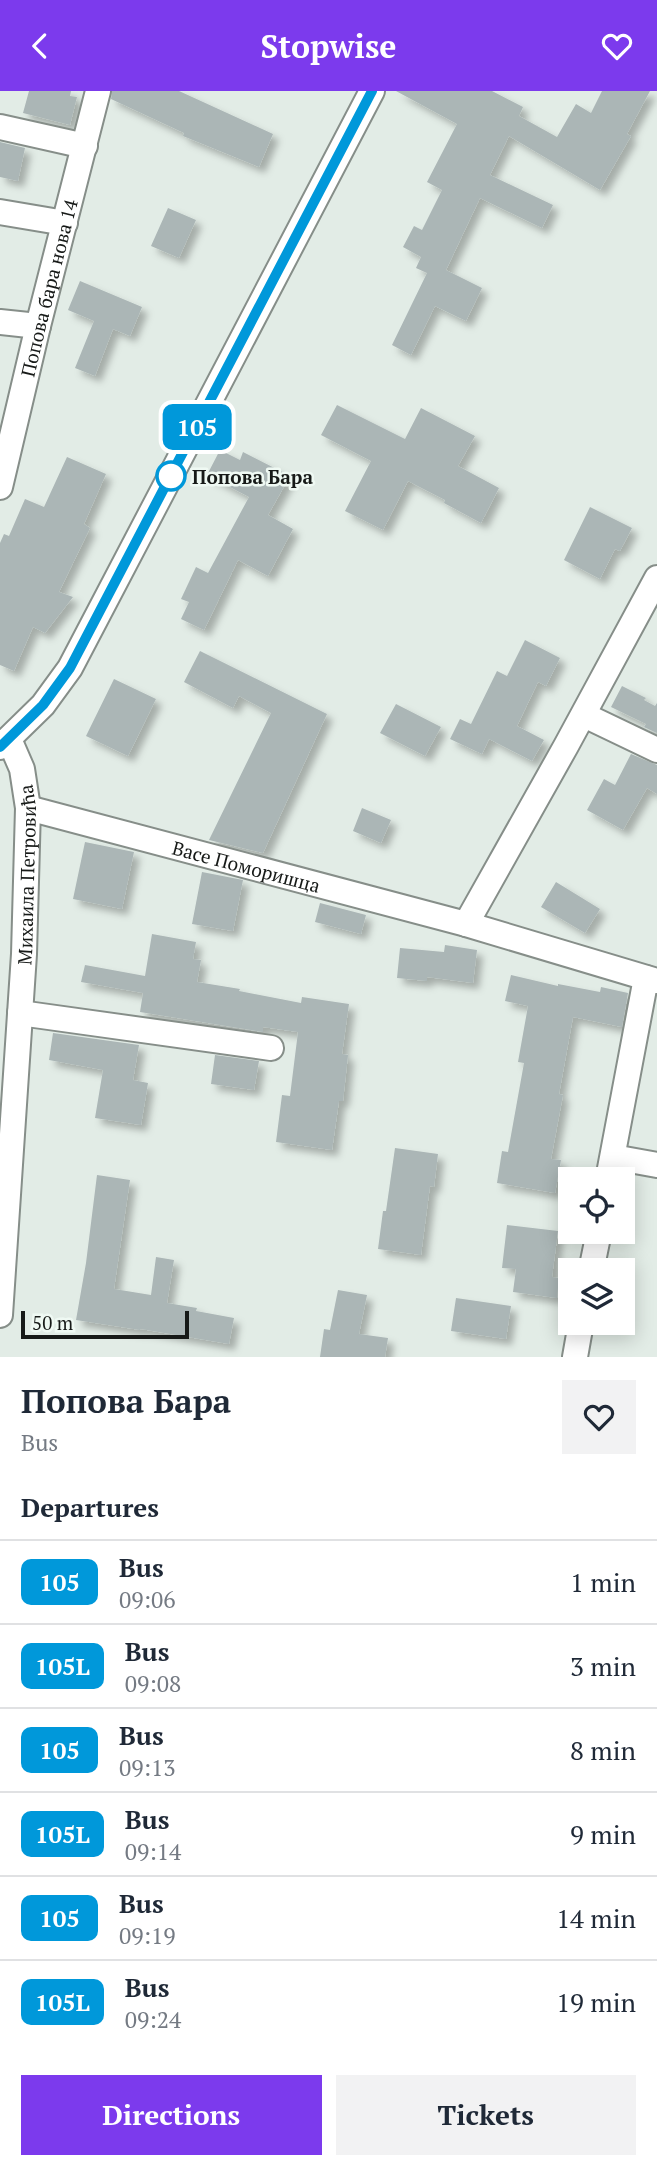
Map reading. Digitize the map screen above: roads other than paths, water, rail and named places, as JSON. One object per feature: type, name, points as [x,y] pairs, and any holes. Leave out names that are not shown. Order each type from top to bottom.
[{"type":"street","name":"Попова бара нова 14","points":[[0,487],[3,460],[98,91]]},
{"type":"street","points":[[5,743],[43,705],[70,668],[372,91]]},
{"type":"street","points":[[0,127],[85,146]]},
{"type":"street","points":[[0,212],[65,223]]},
{"type":"street","points":[[0,322],[38,326]]},
{"type":"street","points":[[466,924],[657,579]]},
{"type":"street","points":[[584,715],[657,750]]},
{"type":"street","name":"Михаила Петровића","points":[[0,1315],[24,954],[28,808],[22,769],[5,743]]},
{"type":"street","name":"Васе Поморишца","points":[[28,808],[466,924],[652,980],[610,1167]]},
{"type":"street","points":[[20,1013],[271,1048]]},
{"type":"street","points":[[626,1167],[657,1165]]},
{"type":"street","points":[[575,1357],[580,1335]]},
{"type":"place","name":"Попова Бара","points":[[171,476]]}]
